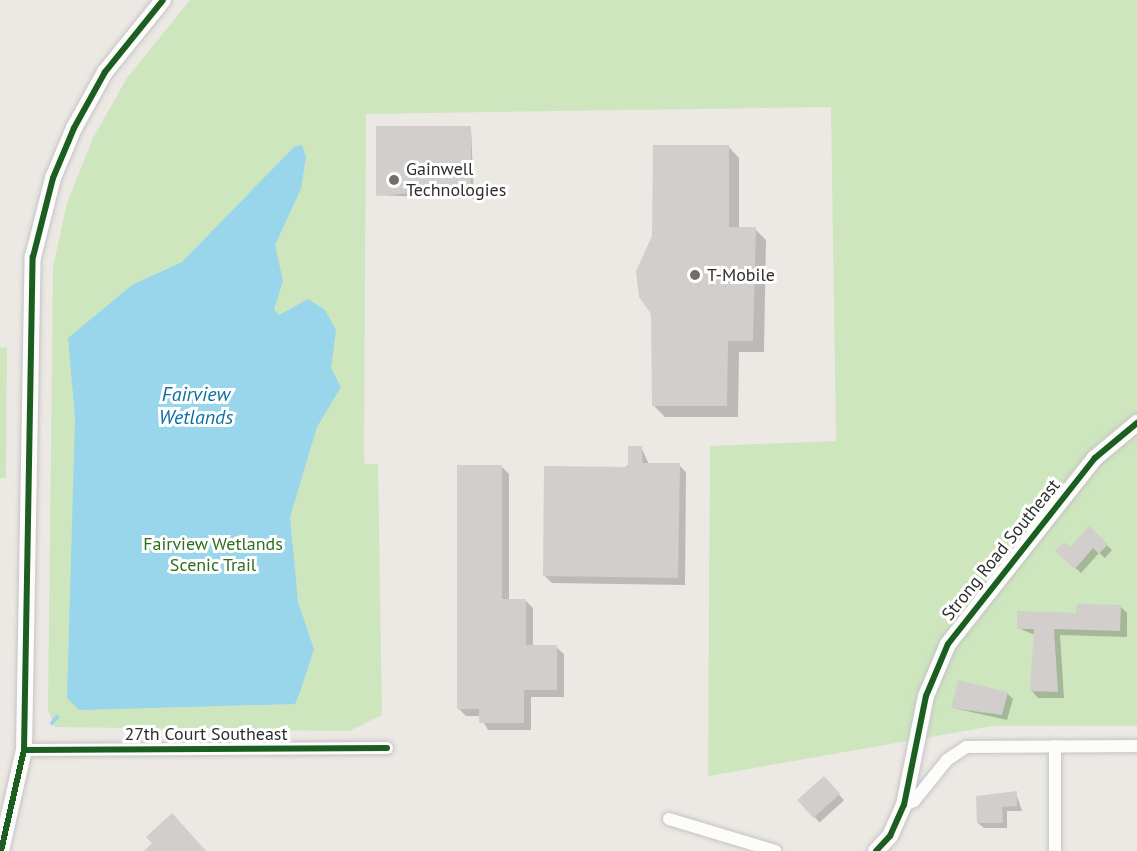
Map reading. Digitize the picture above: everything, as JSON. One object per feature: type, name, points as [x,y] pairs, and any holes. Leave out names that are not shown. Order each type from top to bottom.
[{"type":"main road","points":[[1,851],[24,750],[33,257],[53,178],[74,128],[105,72],[163,0]]},
{"type":"main road","name":"Strong Road Southeast","points":[[876,851],[890,836],[904,805],[926,696],[948,644],[1095,458],[1137,423]]},
{"type":"street","points":[[1054,851],[1055,746]]},
{"type":"street","points":[[904,805],[915,801],[948,760],[966,747],[1137,746]]},
{"type":"street","name":"27th Court Southeast","points":[[24,750],[387,748]]},
{"type":"street","points":[[669,819],[775,851]]},
{"type":"green space","name":"Fairview Wetlands Scenic Trail","points":[[190,0],[1137,0],[1137,726],[993,726],[708,776],[710,446],[836,441],[831,107],[366,114],[364,454],[365,464],[378,464],[382,715],[349,731],[55,727],[48,710],[53,267],[67,203],[93,138],[127,78]]},
{"type":"green space","points":[[7,347],[6,478],[0,478],[0,348]]},
{"type":"water","name":"Fairview Wetlands","points":[[302,145],[306,157],[301,189],[275,245],[283,281],[274,310],[279,315],[308,299],[325,310],[336,330],[331,368],[341,387],[317,427],[290,517],[298,602],[314,649],[301,689],[295,704],[79,710],[67,698],[75,418],[68,338],[132,285],[182,262],[294,147]]},
{"type":"building","points":[[376,126],[471,126],[471,196],[436,196],[436,191],[376,196]]},
{"type":"building","name":"T-Mobile","points":[[653,145],[729,145],[729,227],[756,227],[753,341],[728,341],[727,406],[652,406],[651,314],[639,297],[636,271],[652,236]]},
{"type":"building","points":[[628,446],[642,446],[642,463],[680,463],[678,578],[543,576],[544,466],[628,467]]},
{"type":"building","points":[[457,465],[502,465],[502,599],[526,599],[526,645],[557,645],[557,690],[524,690],[524,723],[479,723],[479,709],[457,709]]},
{"type":"building","points":[[1089,526],[1108,544],[1099,554],[1093,548],[1075,569],[1055,551],[1064,542],[1070,547]]},
{"type":"building","points":[[1077,604],[1121,605],[1120,631],[1054,629],[1058,692],[1030,691],[1034,629],[1017,629],[1017,611],[1076,613]]},
{"type":"building","points":[[958,680],[1008,692],[1002,715],[951,708]]},
{"type":"building","points":[[824,776],[840,794],[813,818],[797,800]]},
{"type":"building","points":[[1017,791],[1017,806],[1002,807],[1003,823],[977,823],[976,796]]},
{"type":"building","points":[[172,813],[206,851],[144,851],[152,843],[146,837]]},
{"type":"waterway","points":[[52,723],[57,717]]},
{"type":"cycle path","points":[[1,851],[24,750],[33,257],[53,178],[74,128],[105,72],[163,0]]},
{"type":"cycle path","points":[[876,851],[890,836],[904,805],[926,696],[948,644],[1095,458],[1137,423]]},
{"type":"cycle path","points":[[24,750],[387,748]]},
{"type":"place","name":"Gainwell Technologies","points":[[394,180]]},
{"type":"place","name":"T-Mobile","points":[[695,275]]}]
